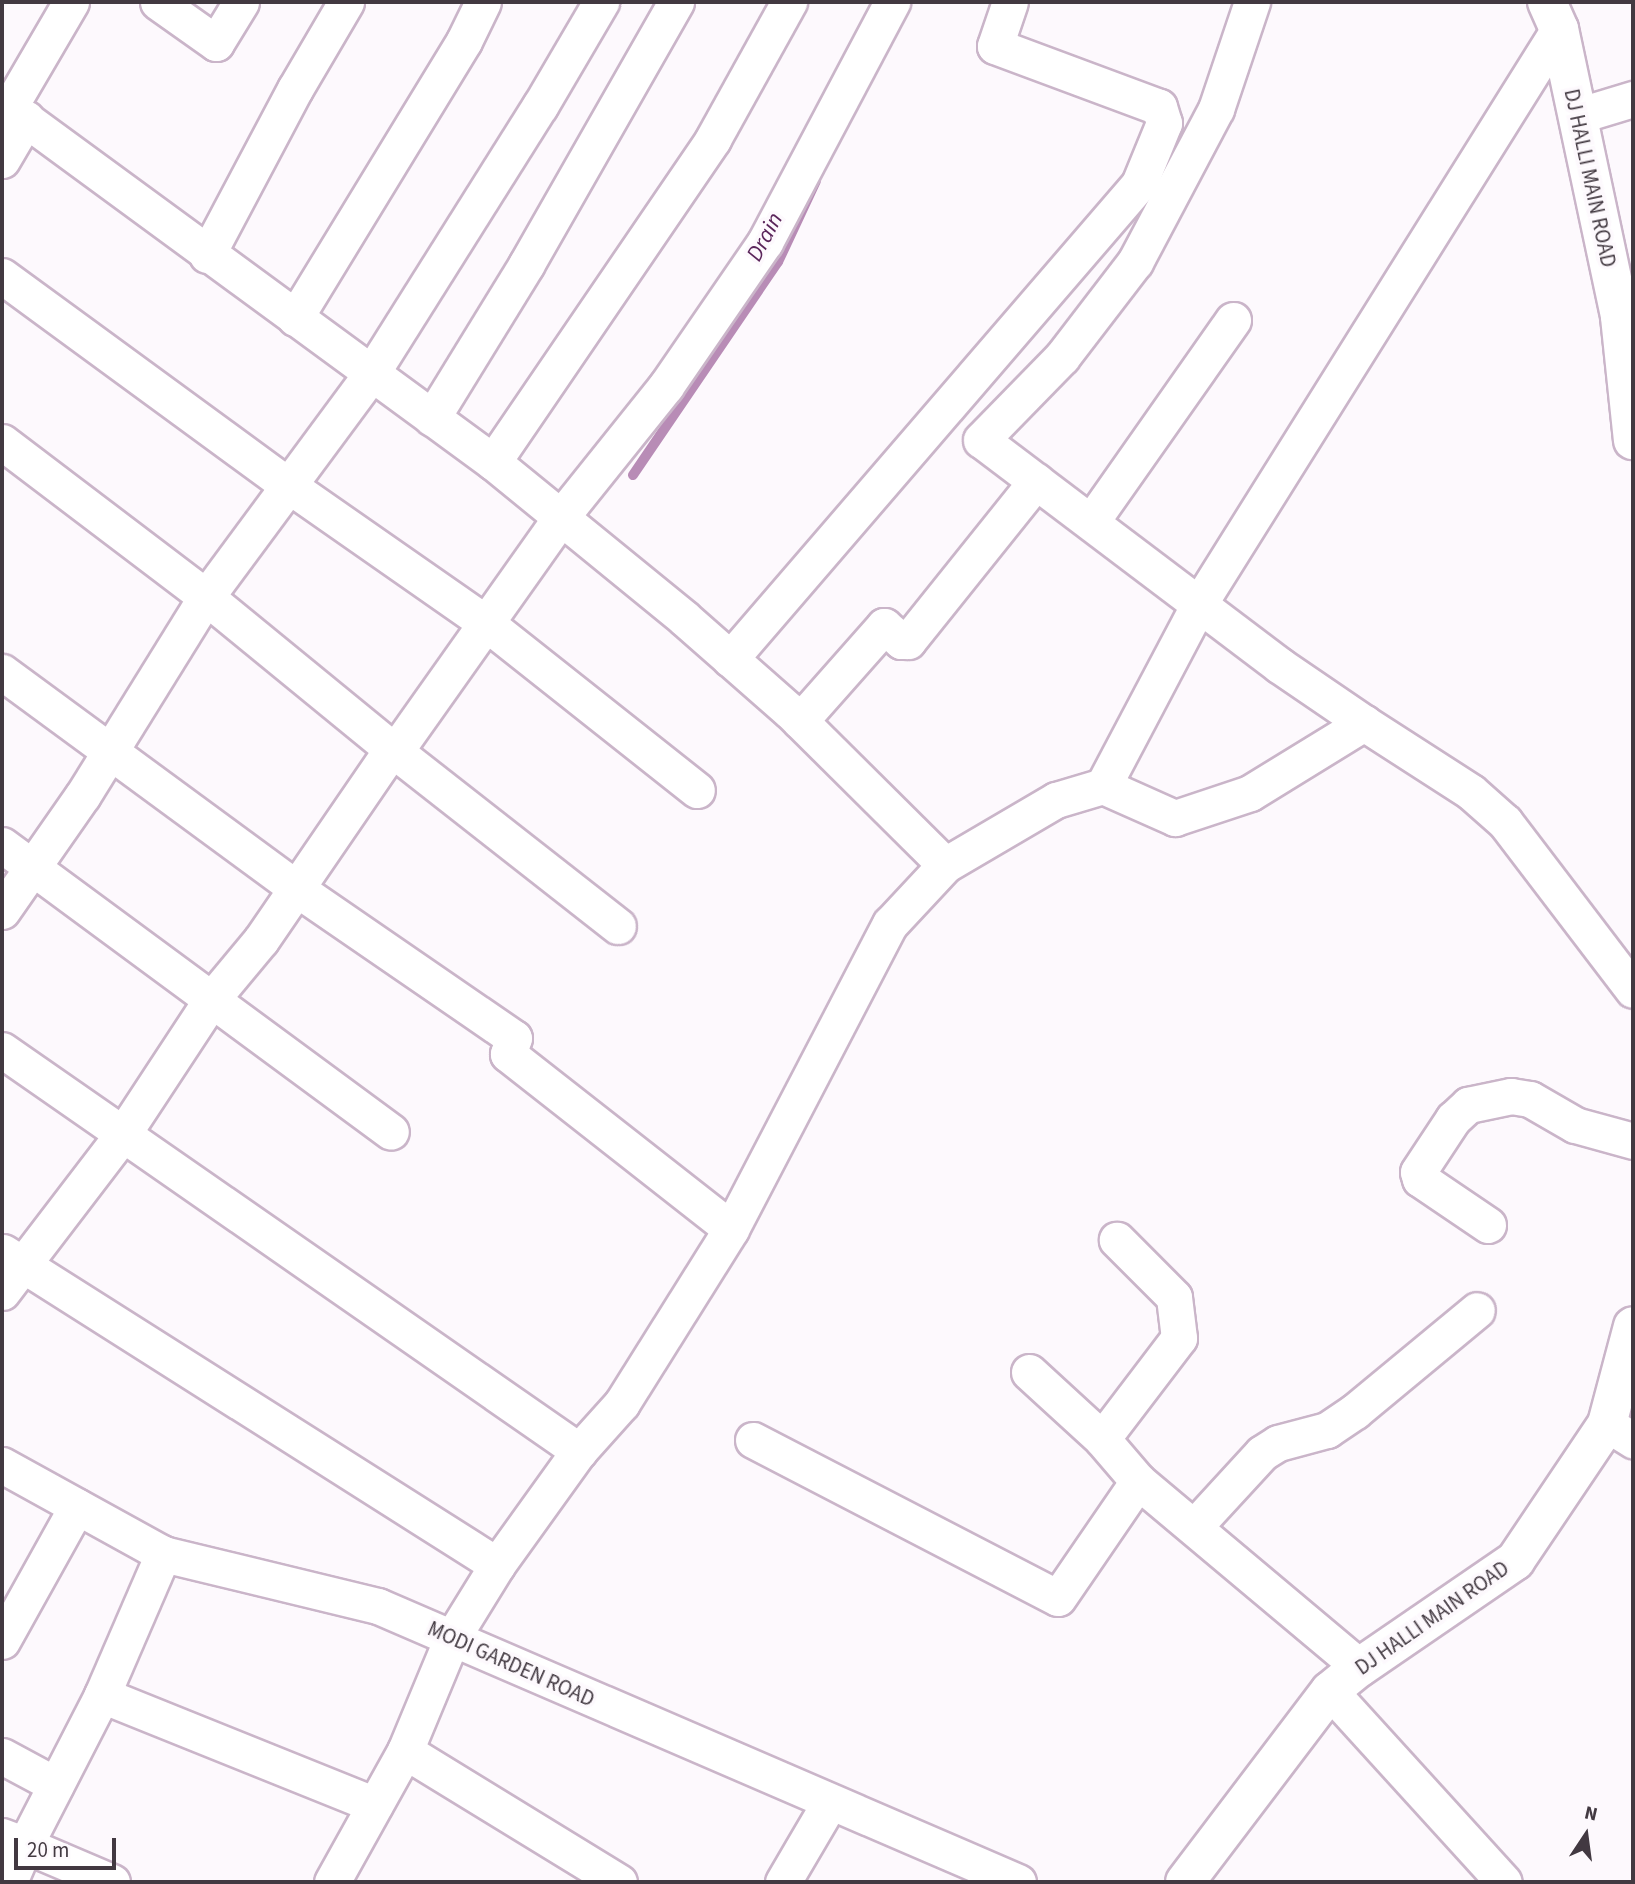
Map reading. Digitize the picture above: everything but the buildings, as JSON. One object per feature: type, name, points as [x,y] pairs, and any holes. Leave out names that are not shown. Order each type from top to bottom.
[{"type":"street","points":[[2,160],[12,110],[71,2]]},
{"type":"street","points":[[158,2],[216,43],[241,2]]},
{"type":"street","points":[[207,255],[295,89],[346,2]]},
{"type":"street","points":[[295,318],[464,41],[483,2]]},
{"type":"street","points":[[2,911],[109,752],[206,597],[371,374],[540,106],[601,2]]},
{"type":"street","points":[[432,418],[526,265],[676,2]]},
{"type":"street","points":[[493,462],[713,139],[789,2]]},
{"type":"street","points":[[497,1564],[8,1269],[55,1226],[122,1134],[211,1000],[261,940],[392,749],[396,750],[561,517],[666,386],[765,242],[892,2]]},
{"type":"street","points":[[730,659],[1139,184],[1164,124],[1159,107],[995,46],[1010,2]]},
{"type":"street","points":[[1245,3],[1216,109],[1135,262],[1062,357],[981,440],[1279,665],[1471,792],[1505,822],[1633,990]]},
{"type":"street","points":[[1102,786],[1199,604],[1553,15]]},
{"type":"street","name":"DJ HALLI MAIN ROAD","points":[[1553,15],[1577,116],[1623,277],[1620,317],[1633,440]]},
{"type":"street","points":[[1577,116],[1633,99]]},
{"type":"street","points":[[12,110],[493,462],[561,517],[800,721],[944,865]]},
{"type":"street","points":[[2,276],[288,485],[486,623],[697,790]]},
{"type":"street","points":[[1091,522],[1233,320]]},
{"type":"street","points":[[2,442],[206,597],[392,749],[618,926]]},
{"type":"street","points":[[800,721],[884,626],[901,641],[908,641],[1036,481]]},
{"type":"street","points":[[2,672],[297,889],[514,1038],[508,1054],[732,1229]]},
{"type":"street","points":[[336,1881],[405,1751],[452,1638],[497,1564],[579,1451],[622,1403],[732,1229],[890,925],[944,865],[1056,800],[1102,786],[1175,818],[1250,793],[1364,723]]},
{"type":"street","points":[[2,845],[391,1132]]},
{"type":"street","points":[[2,1050],[579,1451]]},
{"type":"street","points":[[1488,1225],[1420,1179],[1418,1172],[1452,1119],[1468,1105],[1511,1096],[1530,1100],[1575,1125],[1633,1142]]},
{"type":"street","points":[[1102,1439],[1179,1338],[1174,1297],[1117,1240]]},
{"type":"street","points":[[1194,1527],[1262,1453],[1278,1443],[1327,1430],[1355,1411],[1477,1310]]},
{"type":"street","name":"DJ HALLI MAIN ROAD","points":[[1185,1882],[1330,1691],[1360,1667],[1515,1561],[1620,1432],[1633,1326]]},
{"type":"street","points":[[1029,1371],[1102,1439],[1138,1481],[1360,1667]]},
{"type":"street","points":[[753,1440],[1058,1598],[1138,1481]]},
{"type":"street","name":"MODI GARDEN ROAD","points":[[2,1465],[163,1554],[378,1606],[1018,1882]]},
{"type":"street","points":[[2,1641],[77,1506]]},
{"type":"street","points":[[9,1882],[13,1840],[56,1786],[102,1695],[163,1554]]},
{"type":"street","points":[[1330,1691],[1504,1882]]},
{"type":"street","points":[[102,1695],[375,1805]]},
{"type":"street","points":[[405,1751],[619,1882]]},
{"type":"street","points":[[2,1756],[56,1786]]},
{"type":"street","points":[[783,1882],[830,1802]]},
{"type":"street","points":[[13,1840],[112,1882]]},
{"type":"waterway","name":"Drain","points":[[633,475],[778,262],[816,181]]}]
